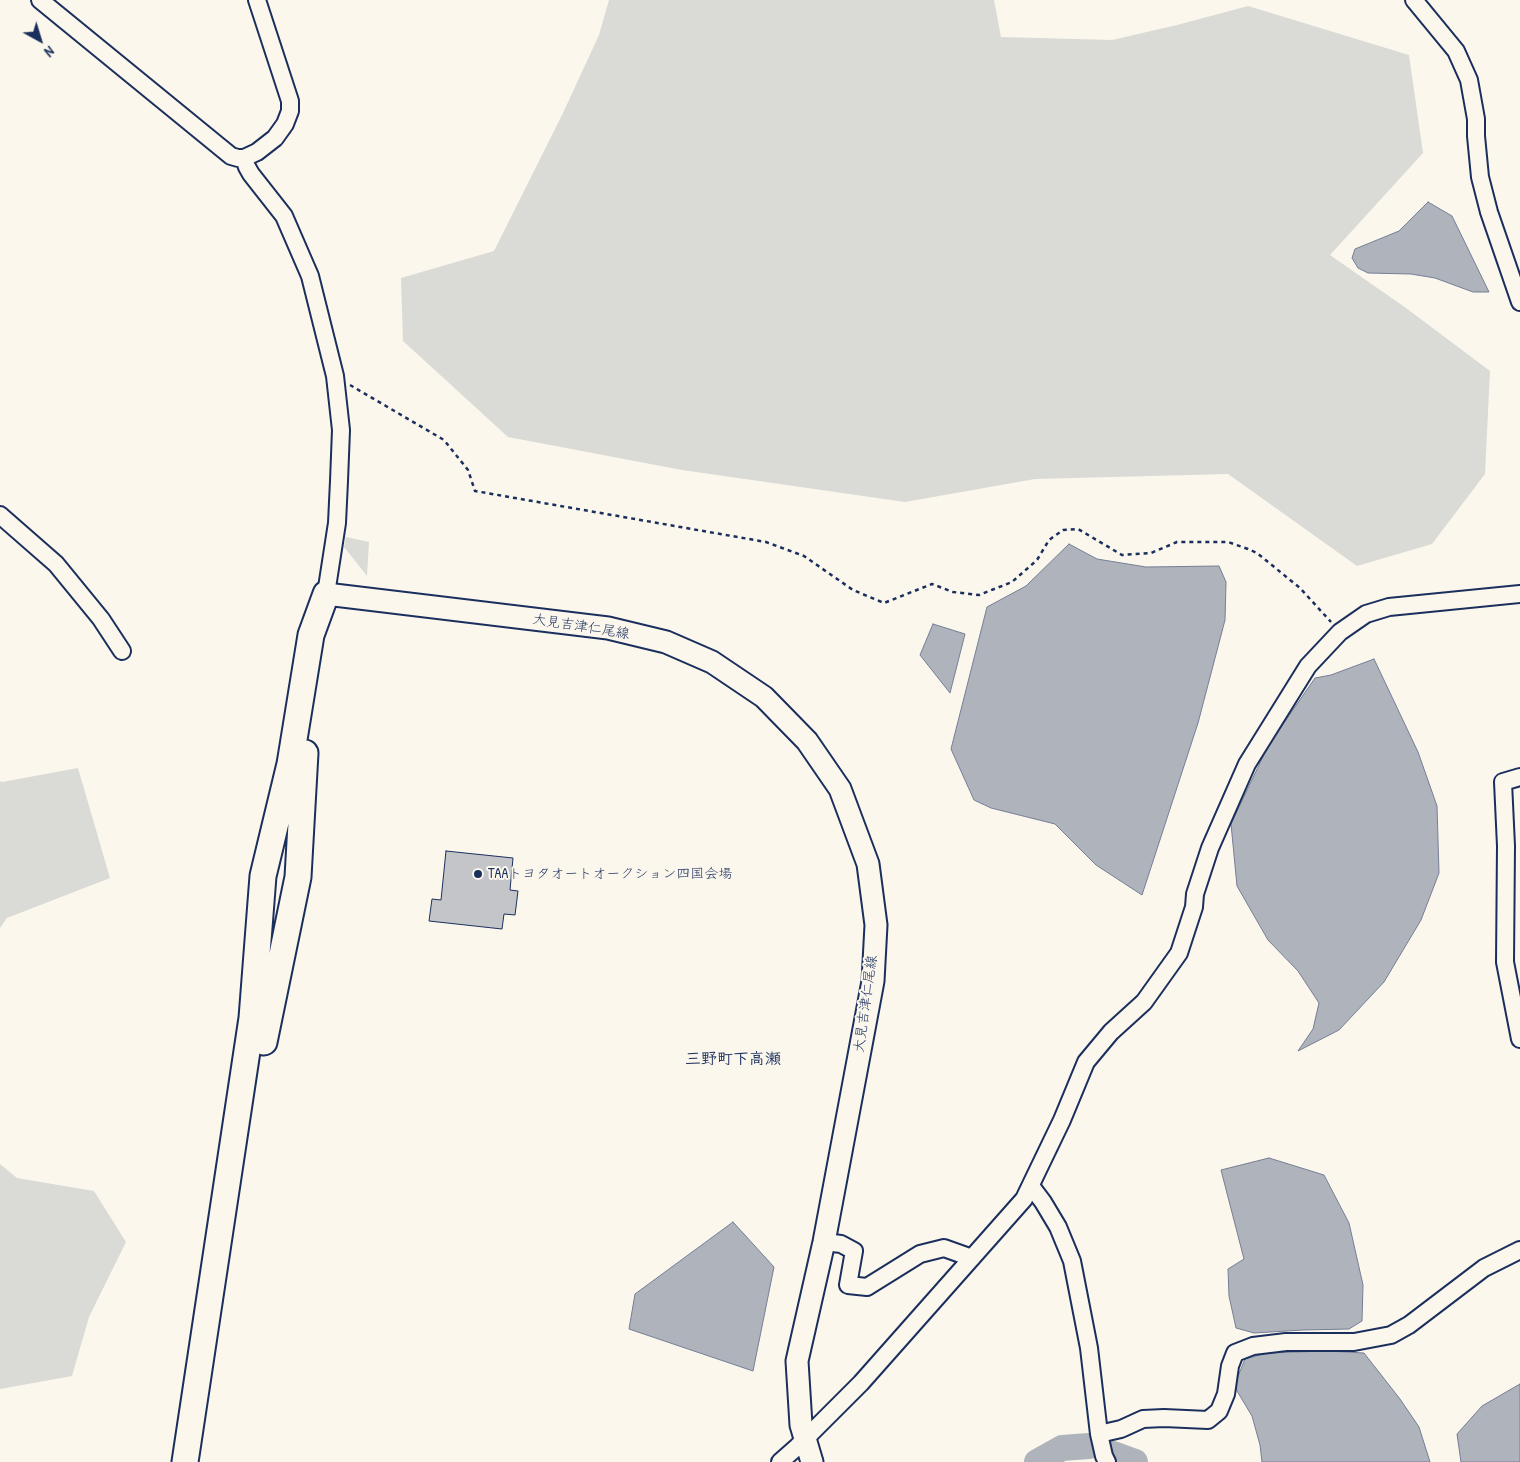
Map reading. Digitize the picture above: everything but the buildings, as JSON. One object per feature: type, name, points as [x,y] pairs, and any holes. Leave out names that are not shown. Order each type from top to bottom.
[{"type":"highway","points":[[185,1462],[252,1018],[264,876],[290,764],[311,635],[326,594]]},
{"type":"highway","points":[[201,1462],[267,1022],[298,877],[304,758],[326,594]]},
{"type":"main road","name":"大見吉津仁尾線","points":[[326,594],[608,628],[666,642],[712,662],[764,697],[807,741],[840,789],[868,864],[876,925],[873,981],[824,1242],[797,1361],[801,1425],[812,1462]]},
{"type":"street","points":[[40,0],[231,156],[238,158],[244,158],[257,152],[275,138],[285,124],[290,111],[290,101],[257,0]]},
{"type":"street","points":[[1414,0],[1456,51],[1469,80],[1476,119],[1480,177],[1520,302]]},
{"type":"street","points":[[244,158],[250,174],[284,216],[310,276],[335,376],[341,430],[340,464],[337,523],[326,594]]},
{"type":"street","points":[[0,515],[56,564],[101,618],[122,651]]},
{"type":"street","points":[[780,1462],[861,1383],[1024,1199],[1062,1120],[1086,1062],[1111,1032],[1144,1002],[1179,952],[1194,907],[1195,894],[1210,848],[1247,764],[1308,666],[1340,632],[1366,614],[1389,607],[1520,594]]},
{"type":"street","points":[[1520,777],[1503,782],[1506,846],[1505,962],[1514,976],[1520,1039]]},
{"type":"street","points":[[1031,1186],[1058,1227],[1072,1261],[1088,1348],[1099,1434],[1107,1462]]},
{"type":"street","points":[[824,1242],[841,1244],[854,1251],[848,1285],[867,1287],[920,1254],[944,1248],[972,1258]]},
{"type":"street","points":[[1099,1434],[1121,1429],[1143,1419],[1208,1420],[1219,1411],[1226,1394],[1230,1366],[1235,1354],[1253,1346],[1286,1342],[1354,1342],[1391,1335],[1409,1325],[1484,1268],[1520,1250]]},
{"type":"path","points":[[335,376],[444,440],[468,470],[475,491],[766,542],[804,556],[853,590],[884,602],[932,584],[953,592],[979,595],[987,592],[1012,582],[1037,560],[1049,540],[1063,530],[1078,529],[1122,555],[1151,552],[1177,542],[1228,542],[1257,552],[1300,588],[1340,632]]},
{"type":"shaded area","points":[[609,0],[994,0],[1001,37],[1112,40],[1248,6],[1409,55],[1423,153],[1330,255],[1406,308],[1490,371],[1485,474],[1432,544],[1357,566],[1228,474],[1035,479],[905,502],[682,470],[508,437],[403,341],[401,278],[494,251],[563,113],[599,35]]},
{"type":"shaded area","points":[[1428,202],[1452,216],[1489,292],[1473,292],[1435,278],[1411,274],[1368,273],[1358,268],[1352,258],[1355,249],[1399,231]]},
{"type":"shaded area","points":[[346,537],[369,542],[367,576],[344,547]]},
{"type":"shaded area","points":[[1069,544],[1097,559],[1146,567],[1219,566],[1226,582],[1225,620],[1198,723],[1142,895],[1096,865],[1055,824],[991,808],[974,800],[951,749],[987,607],[1026,586]]},
{"type":"shaded area","points":[[933,624],[965,634],[950,693],[920,655]]},
{"type":"shaded area","points":[[1374,659],[1418,752],[1437,806],[1439,873],[1421,920],[1384,982],[1339,1030],[1298,1051],[1313,1029],[1319,1003],[1298,971],[1268,940],[1237,886],[1231,824],[1268,746],[1315,678],[1331,675]]},
{"type":"shaded area","points":[[78,768],[110,878],[7,918],[0,928],[0,781]]},
{"type":"shaded area","points":[[1269,1158],[1324,1175],[1349,1223],[1363,1285],[1362,1321],[1349,1329],[1254,1333],[1236,1328],[1229,1296],[1228,1269],[1244,1259],[1221,1170]]},
{"type":"shaded area","points":[[0,1164],[17,1178],[94,1191],[126,1242],[89,1317],[72,1376],[0,1389]]},
{"type":"shaded area","points":[[733,1222],[774,1267],[753,1371],[629,1329],[635,1294]]},
{"type":"shaded area","points":[[1327,1351],[1364,1353],[1419,1427],[1430,1462],[1262,1462],[1260,1445],[1252,1416],[1234,1386],[1245,1359],[1267,1353]]},
{"type":"shaded area","points":[[1520,1384],[1520,1462],[1461,1462],[1457,1434],[1482,1406]]},
{"type":"waterway","points":[[1037,1462],[1062,1448],[1089,1446]]},
{"type":"waterway","points":[[1113,1454],[1135,1462]]},
{"type":"place","name":"TAAトヨタオートオークション四国会場","points":[[478,874]]},
{"type":"district","name":"三野町下高瀬","points":[[733,1060]]}]
